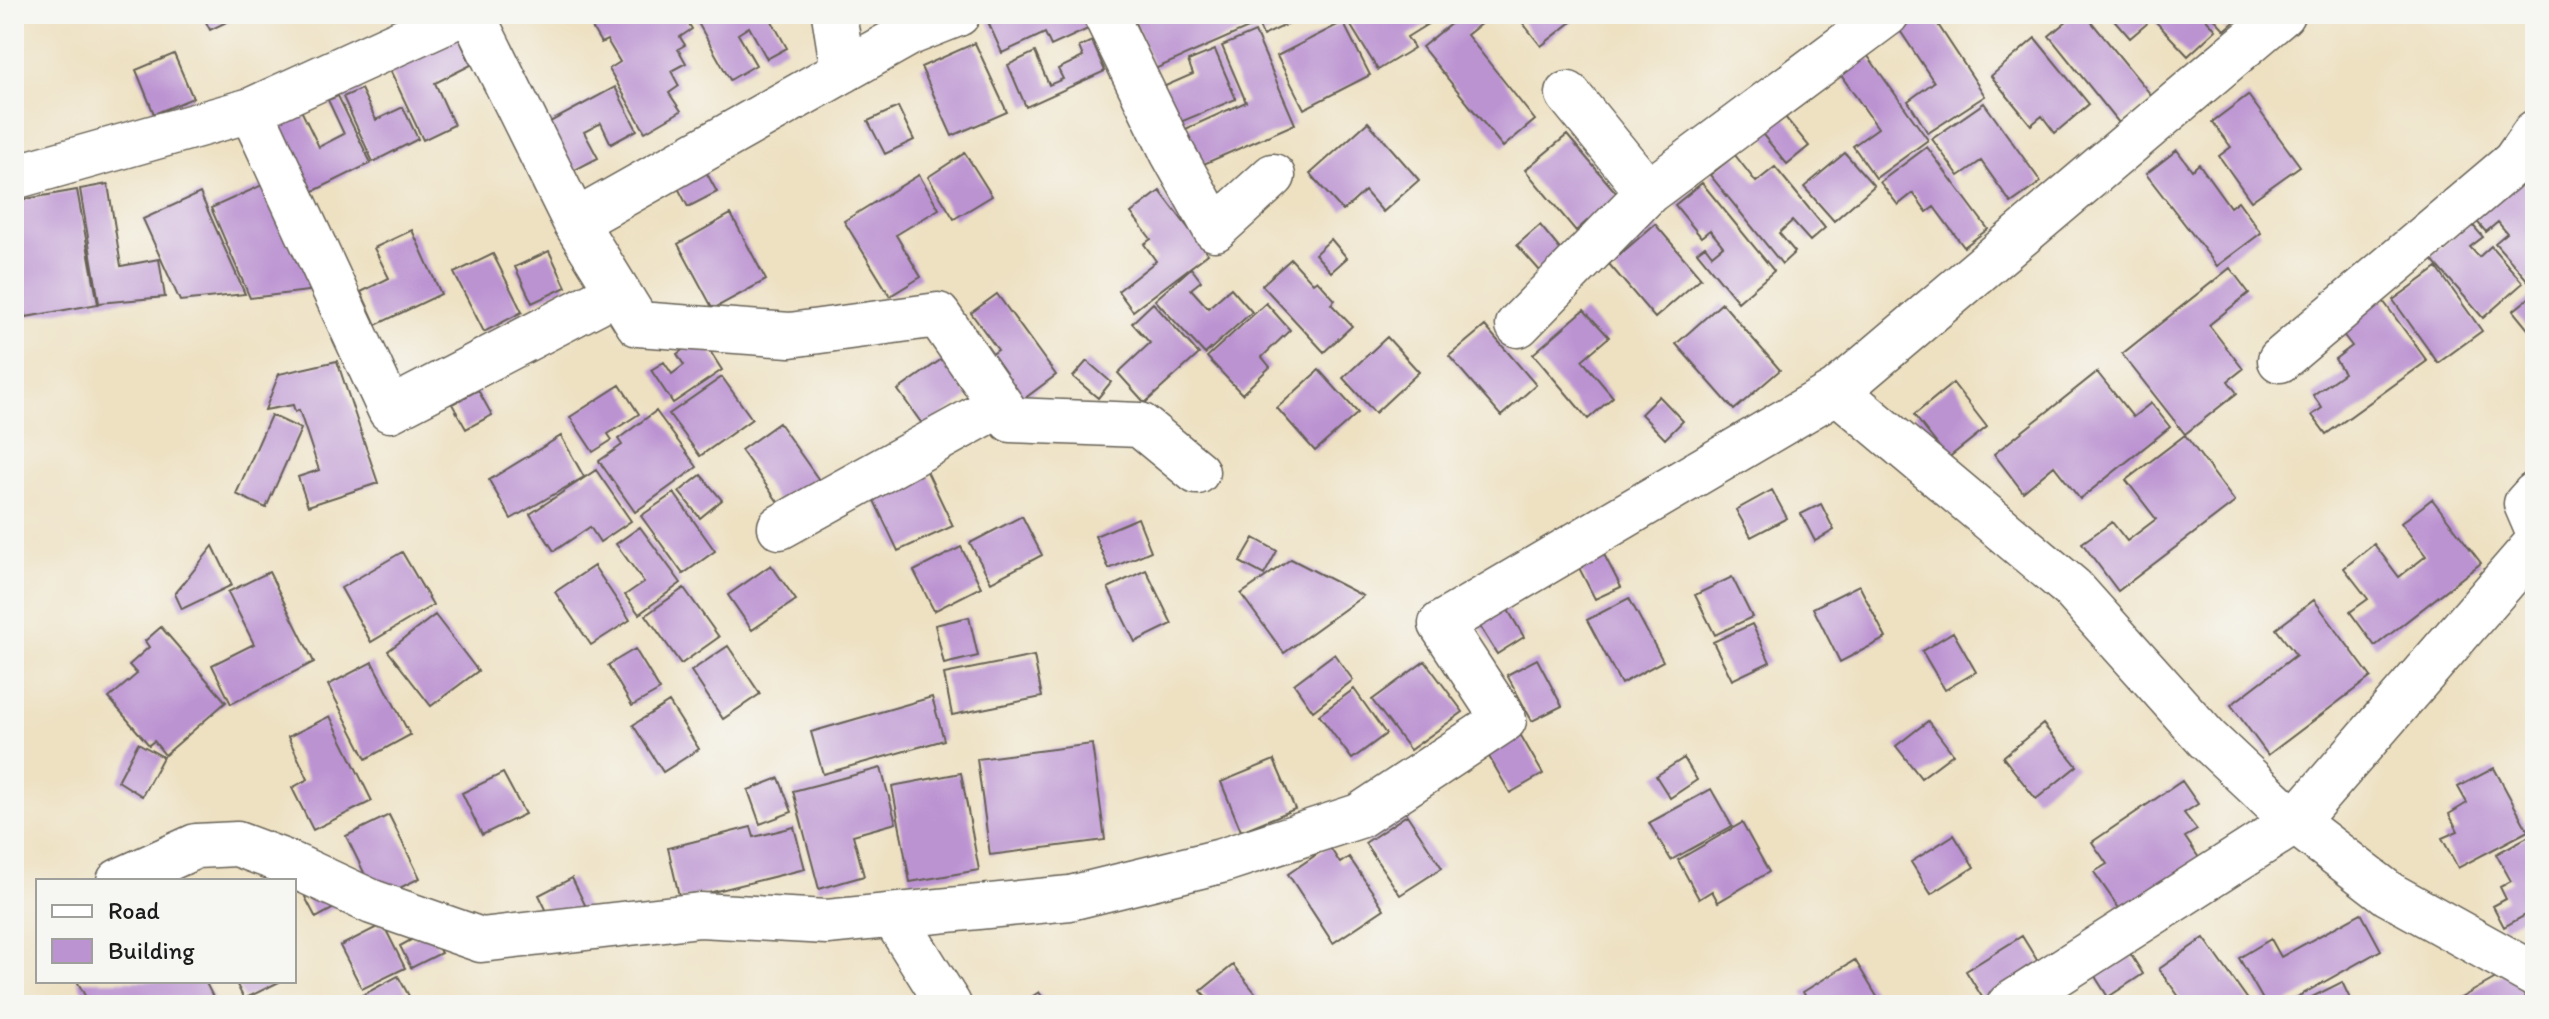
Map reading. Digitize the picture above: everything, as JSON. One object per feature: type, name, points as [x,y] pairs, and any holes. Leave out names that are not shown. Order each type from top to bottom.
[{"type":"street","points":[[14,177],[251,110],[461,14]]},
{"type":"street","points":[[472,14],[575,222],[638,324],[790,335],[938,315],[1011,420],[1140,425],[1197,472]]},
{"type":"street","points":[[834,14],[843,71]]},
{"type":"street","points":[[575,222],[910,33],[958,14]]},
{"type":"street","points":[[1105,14],[1172,152],[1215,229],[1273,176]]},
{"type":"street","points":[[1518,325],[1648,192],[1887,14]]},
{"type":"street","points":[[123,879],[196,846],[237,844],[372,902],[481,940],[700,915],[827,922],[1070,898],[1221,861],[1359,816],[1504,720],[1441,624],[1837,391],[2282,14]]},
{"type":"street","points":[[1568,94],[1648,192]]},
{"type":"street","points":[[251,110],[390,410],[617,292]]},
{"type":"street","points":[[2280,360],[2514,162],[2535,132]]},
{"type":"street","points":[[1837,391],[2072,588],[2207,739],[2295,822],[2389,894],[2535,975]]},
{"type":"street","points":[[780,527],[1000,405]]},
{"type":"street","points":[[2535,494],[2526,504],[2535,525]]},
{"type":"street","points":[[2009,1005],[2295,822],[2535,545]]},
{"type":"street","points":[[894,917],[949,1005]]},
{"type":"building","points":[[202,14],[243,14],[210,30]]},
{"type":"building","points":[[584,14],[683,14],[692,29],[680,37],[685,45],[678,49],[686,63],[671,71],[679,86],[669,93],[681,111],[645,132],[609,69],[620,62],[607,40],[601,43]]},
{"type":"building","points":[[693,14],[768,14],[787,48],[767,59],[749,27],[738,34],[756,65],[730,80]]},
{"type":"building","points":[[1006,14],[1081,14],[1088,29],[1051,46],[1045,33],[1002,53],[988,22]]},
{"type":"building","points":[[1131,14],[1248,14],[1253,26],[1155,69]]},
{"type":"building","points":[[1254,14],[1286,14],[1290,23],[1263,36]]},
{"type":"building","points":[[1360,14],[1444,14],[1407,37],[1414,48],[1378,70],[1348,21]]},
{"type":"building","points":[[1463,14],[1493,14],[1467,35],[1535,120],[1503,147],[1422,47]]},
{"type":"building","points":[[1522,14],[1569,14],[1574,20],[1541,46],[1518,17]]},
{"type":"building","points":[[1902,14],[1931,14],[1985,96],[1928,133],[1908,101],[1934,82],[1893,20]]},
{"type":"building","points":[[2075,14],[2085,14],[2152,96],[2119,123],[2049,36]]},
{"type":"building","points":[[2109,14],[2142,14],[2149,22],[2130,38]]},
{"type":"building","points":[[2164,14],[2202,14],[2216,30],[2188,56],[2156,22]]},
{"type":"building","points":[[2210,14],[2243,14],[2225,30]]},
{"type":"building","points":[[1343,22],[1370,75],[1304,109],[1277,56]]},
{"type":"building","points":[[1255,32],[1295,124],[1197,167],[1181,131],[1246,102],[1222,46]]},
{"type":"building","points":[[459,38],[471,65],[435,83],[454,125],[423,140],[390,70]]},
{"type":"building","points":[[2035,38],[2089,104],[2055,133],[2042,116],[2031,125],[1991,76]]},
{"type":"building","points":[[1092,41],[1105,71],[1026,107],[1008,65],[1035,52],[1049,85],[1063,79],[1058,69],[1083,57],[1079,47]]},
{"type":"building","points":[[975,43],[1007,112],[952,136],[921,67]]},
{"type":"building","points":[[1860,45],[1928,140],[1876,178],[1853,146],[1878,128],[1833,64]]},
{"type":"building","points":[[1215,50],[1236,99],[1178,123],[1163,87],[1193,74],[1188,61]]},
{"type":"building","points":[[174,54],[193,98],[154,114],[136,70]]},
{"type":"building","points":[[615,87],[637,130],[611,144],[601,123],[584,132],[598,158],[573,171],[548,123]]},
{"type":"building","points":[[361,89],[376,120],[403,107],[418,139],[373,162],[343,97]]},
{"type":"building","points":[[2248,95],[2300,166],[2251,201],[2219,156],[2231,147],[2212,122]]},
{"type":"building","points":[[338,96],[371,163],[310,193],[276,122],[301,110],[319,147],[344,134],[328,100]]},
{"type":"building","points":[[1984,103],[2041,182],[2011,203],[1981,161],[1959,176],[1932,139]]},
{"type":"building","points":[[898,107],[914,140],[885,154],[868,121]]},
{"type":"building","points":[[1780,111],[1809,146],[1787,164],[1758,129]]},
{"type":"building","points":[[1368,122],[1419,180],[1383,212],[1365,191],[1343,211],[1310,174]]},
{"type":"building","points":[[1567,135],[1618,195],[1597,234],[1587,221],[1576,231],[1525,170]]},
{"type":"building","points":[[1927,147],[1988,229],[1964,247],[1934,207],[1927,212],[1913,193],[1898,205],[1880,182]]},
{"type":"building","points":[[2177,150],[2192,170],[2199,164],[2230,207],[2238,201],[2261,233],[2217,266],[2146,174]]},
{"type":"building","points":[[965,153],[992,196],[954,219],[928,177]]},
{"type":"building","points":[[1845,153],[1874,186],[1834,221],[1804,187]]},
{"type":"building","points":[[1735,155],[1756,182],[1775,167],[1825,228],[1810,241],[1792,221],[1779,233],[1795,252],[1782,264],[1710,175]]},
{"type":"building","points":[[705,170],[717,192],[688,207],[677,186]]},
{"type":"building","points":[[919,175],[939,209],[896,235],[921,277],[890,296],[844,221]]},
{"type":"building","points":[[2518,177],[2535,196],[2535,276],[2529,282],[2495,243],[2507,233],[2498,222],[2486,232],[2473,217]]},
{"type":"building","points":[[269,182],[317,290],[250,298],[211,208]]},
{"type":"building","points":[[1702,183],[1774,271],[1738,302],[1697,252],[1705,246],[1712,255],[1723,246],[1710,230],[1701,237],[1675,205]]},
{"type":"building","points":[[108,184],[121,266],[159,259],[165,297],[99,303],[80,189]]},
{"type":"building","points":[[77,190],[98,304],[26,317],[14,248],[14,201]]},
{"type":"building","points":[[1160,191],[1208,254],[1133,311],[1118,291],[1156,261],[1144,244],[1151,239],[1131,213]]},
{"type":"building","points":[[200,193],[245,294],[180,301],[143,219]]},
{"type":"building","points":[[731,214],[766,280],[713,309],[678,244]]},
{"type":"building","points":[[2470,222],[2483,237],[2470,247],[2479,257],[2491,246],[2523,283],[2483,318],[2430,257]]},
{"type":"building","points":[[1655,224],[1701,278],[1655,318],[1609,264]]},
{"type":"building","points":[[1540,225],[1563,253],[1541,272],[1517,245]]},
{"type":"building","points":[[412,230],[441,294],[376,325],[361,292],[389,278],[374,248]]},
{"type":"building","points":[[1331,239],[1347,258],[1331,272],[1315,254]]},
{"type":"building","points":[[549,251],[566,287],[532,303],[515,267]]},
{"type":"building","points":[[493,254],[522,312],[484,332],[454,273]]},
{"type":"building","points":[[1291,259],[1313,283],[1317,280],[1335,300],[1331,304],[1352,326],[1324,352],[1262,285]]},
{"type":"building","points":[[1191,268],[1201,281],[1191,289],[1208,308],[1231,288],[1252,312],[1205,354],[1155,300]]},
{"type":"building","points":[[2230,268],[2249,293],[2209,325],[2243,369],[2228,381],[2237,393],[2185,434],[2122,354]]},
{"type":"building","points":[[2437,268],[2482,331],[2438,363],[2393,300]]},
{"type":"building","points":[[2535,293],[2535,338],[2513,311]]},
{"type":"building","points":[[997,294],[1056,375],[1017,404],[984,360],[998,350],[971,313]]},
{"type":"building","points":[[2381,298],[2427,361],[2326,434],[2312,415],[2322,408],[2313,395],[2344,373],[2335,359],[2352,346],[2339,329]]},
{"type":"building","points":[[1153,303],[1199,354],[1145,403],[1118,373],[1150,343],[1132,323]]},
{"type":"building","points":[[1266,303],[1290,330],[1262,357],[1270,367],[1242,394],[1207,357]]},
{"type":"building","points":[[1722,303],[1780,370],[1734,410],[1676,344]]},
{"type":"building","points":[[1584,310],[1609,337],[1582,360],[1613,397],[1588,419],[1533,354]]},
{"type":"building","points":[[1485,326],[1536,385],[1501,416],[1449,356]]},
{"type":"building","points":[[701,337],[722,370],[673,403],[651,370],[664,362],[672,374],[684,365],[677,354]]},
{"type":"building","points":[[1387,337],[1419,372],[1375,413],[1343,378]]},
{"type":"building","points":[[942,359],[968,397],[925,428],[898,390]]},
{"type":"building","points":[[337,361],[378,483],[308,506],[298,477],[319,470],[299,410],[295,412],[293,405],[265,410],[279,374]]},
{"type":"building","points":[[1087,361],[1111,382],[1098,398],[1073,377]]},
{"type":"building","points":[[1319,370],[1358,413],[1315,451],[1277,408]]},
{"type":"building","points":[[2097,372],[2133,417],[2151,403],[2170,427],[2080,499],[2054,466],[2023,492],[1994,454]]},
{"type":"building","points":[[722,377],[752,419],[700,456],[669,414]]},
{"type":"building","points":[[1953,383],[1987,427],[1948,458],[1914,415]]},
{"type":"building","points":[[620,385],[639,414],[608,434],[612,440],[593,452],[570,417]]},
{"type":"building","points":[[478,390],[492,415],[466,429],[452,404]]},
{"type":"building","points":[[1659,396],[1683,421],[1665,439],[1641,414]]},
{"type":"building","points":[[656,411],[697,467],[635,512],[599,461],[622,445],[618,439]]},
{"type":"building","points":[[271,415],[301,429],[266,508],[236,494]]},
{"type":"building","points":[[779,423],[821,483],[783,509],[741,450]]},
{"type":"building","points":[[2185,435],[2235,502],[2118,591],[2082,543],[2112,522],[2127,541],[2156,519],[2126,480]]},
{"type":"building","points":[[561,436],[584,477],[511,519],[489,480]]},
{"type":"building","points":[[924,465],[953,526],[898,551],[869,490]]},
{"type":"building","points":[[596,470],[631,521],[600,542],[590,527],[554,551],[530,514]]},
{"type":"building","points":[[701,475],[722,500],[700,518],[679,492]]},
{"type":"building","points":[[1772,490],[1787,518],[1751,537],[1736,510]]},
{"type":"building","points":[[674,493],[715,551],[683,574],[641,516]]},
{"type":"building","points":[[2432,499],[2481,563],[2375,646],[2350,612],[2368,599],[2344,568],[2374,544],[2399,577],[2426,556],[2401,523]]},
{"type":"building","points":[[1821,504],[1834,530],[1815,541],[1801,514]]},
{"type":"building","points":[[1022,516],[1042,555],[991,582],[970,543]]},
{"type":"building","points":[[1138,518],[1151,551],[1109,569],[1095,536]]},
{"type":"building","points":[[640,527],[681,583],[639,614],[625,595],[644,582],[616,544]]},
{"type":"building","points":[[1254,538],[1277,551],[1264,575],[1240,562]]},
{"type":"building","points":[[1599,545],[1621,587],[1595,599],[1574,558]]},
{"type":"building","points":[[213,546],[232,585],[182,609],[175,594]]},
{"type":"building","points":[[961,547],[981,587],[934,611],[914,571]]},
{"type":"building","points":[[402,552],[433,605],[371,642],[341,588]]},
{"type":"building","points":[[1291,559],[1363,596],[1284,653],[1241,594]]},
{"type":"building","points":[[771,565],[796,600],[752,630],[728,595]]},
{"type":"building","points":[[594,566],[630,620],[591,645],[555,592]]},
{"type":"building","points":[[1146,570],[1172,624],[1135,642],[1108,588]]},
{"type":"building","points":[[269,572],[314,662],[231,704],[212,665],[254,644],[228,592]]},
{"type":"building","points":[[1732,577],[1752,617],[1715,635],[1695,595]]},
{"type":"building","points":[[1859,585],[1886,638],[1840,662],[1813,608]]},
{"type":"building","points":[[684,588],[719,637],[681,664],[646,615]]},
{"type":"building","points":[[1629,598],[1663,661],[1621,684],[1587,620]]},
{"type":"building","points":[[1502,600],[1524,637],[1497,654],[1474,617]]},
{"type":"building","points":[[2314,600],[2371,677],[2268,755],[2231,705],[2296,655],[2276,629]]},
{"type":"building","points":[[435,615],[478,671],[431,706],[388,651]]},
{"type":"building","points":[[969,617],[978,656],[944,664],[935,625]]},
{"type":"building","points":[[1752,624],[1770,662],[1732,680],[1713,642]]},
{"type":"building","points":[[161,627],[226,702],[165,755],[154,741],[149,745],[109,698],[137,674],[129,665],[149,647],[145,641]]},
{"type":"building","points":[[1953,632],[1976,672],[1945,690],[1922,651]]},
{"type":"building","points":[[728,646],[760,694],[723,719],[691,671]]},
{"type":"building","points":[[635,649],[660,690],[632,706],[608,665]]},
{"type":"building","points":[[1334,654],[1353,680],[1313,711],[1294,684]]},
{"type":"building","points":[[1034,656],[1042,697],[952,715],[944,674]]},
{"type":"building","points":[[1537,659],[1562,706],[1532,721],[1507,675]]},
{"type":"building","points":[[1425,661],[1463,712],[1410,750],[1372,700]]},
{"type":"building","points":[[372,662],[410,735],[366,759],[328,685]]},
{"type":"building","points":[[1354,689],[1386,734],[1352,759],[1319,715]]},
{"type":"building","points":[[932,697],[944,740],[823,774],[811,732]]},
{"type":"building","points":[[669,702],[699,749],[663,772],[633,725]]},
{"type":"building","points":[[330,716],[372,801],[313,830],[292,788],[308,779],[288,737]]},
{"type":"building","points":[[1928,721],[1953,754],[1921,778],[1896,746]]},
{"type":"building","points":[[2043,724],[2077,766],[2036,799],[2003,757]]},
{"type":"building","points":[[1520,734],[1543,774],[1510,793],[1487,753]]},
{"type":"building","points":[[138,743],[163,757],[142,796],[118,781]]},
{"type":"building","points":[[1092,744],[1105,840],[990,855],[977,759]]},
{"type":"building","points":[[1684,758],[1697,780],[1670,798],[1656,776]]},
{"type":"building","points":[[1274,760],[1295,809],[1241,831],[1221,782]]},
{"type":"building","points":[[881,768],[896,823],[853,835],[864,876],[819,889],[793,791]]},
{"type":"building","points":[[2494,768],[2528,831],[2458,868],[2442,838],[2458,831],[2449,814],[2467,803],[2458,787]]},
{"type":"building","points":[[503,773],[525,814],[482,835],[462,793]]},
{"type":"building","points":[[961,773],[979,870],[910,882],[892,786]]},
{"type":"building","points":[[779,778],[792,812],[760,824],[748,790]]},
{"type":"building","points":[[2182,781],[2198,804],[2184,813],[2197,830],[2185,837],[2201,861],[2123,914],[2094,872],[2107,864],[2092,842]]},
{"type":"building","points":[[1711,789],[1732,826],[1671,860],[1649,823]]},
{"type":"building","points":[[389,815],[420,878],[377,899],[346,836]]},
{"type":"building","points":[[1407,815],[1442,868],[1400,895],[1365,843]]},
{"type":"building","points":[[1742,823],[1769,872],[1718,902],[1712,891],[1699,899],[1678,860]]},
{"type":"building","points":[[751,827],[754,837],[794,827],[805,869],[680,900],[668,848]]},
{"type":"building","points":[[1954,835],[1974,867],[1931,894],[1911,862]]},
{"type":"building","points":[[2529,836],[2535,848],[2535,910],[2504,927],[2493,906],[2506,899],[2500,887],[2511,881],[2496,854]]},
{"type":"building","points":[[1329,846],[1340,863],[1349,857],[1384,909],[1333,943],[1288,874]]},
{"type":"building","points":[[572,878],[589,913],[556,930],[539,895]]},
{"type":"building","points":[[324,886],[336,907],[316,918],[305,897]]},
{"type":"building","points":[[2361,913],[2381,950],[2283,1005],[2266,1005],[2239,958],[2271,939],[2281,957]]},
{"type":"building","points":[[383,924],[405,968],[362,989],[340,946]]},
{"type":"building","points":[[429,930],[441,953],[411,968],[400,946]]},
{"type":"building","points":[[2022,936],[2045,973],[1987,1005],[1966,971]]},
{"type":"building","points":[[2204,938],[2251,1004],[2185,1005],[2159,969]]},
{"type":"building","points":[[2126,947],[2143,974],[2108,997],[2091,970]]},
{"type":"building","points":[[1855,960],[1882,1005],[1811,1005],[1803,992]]},
{"type":"building","points":[[1233,965],[1261,1000],[1256,1005],[1213,1005],[1201,991]]},
{"type":"building","points":[[2510,970],[2526,999],[2517,1005],[2460,1005],[2457,1000]]},
{"type":"building","points":[[398,976],[414,1005],[344,1005]]},
{"type":"building","points":[[2342,982],[2353,1005],[2296,1005]]},
{"type":"building","points":[[78,983],[206,983],[217,1005],[90,1005]]},
{"type":"building","points":[[236,983],[277,983],[244,999]]},
{"type":"building","points":[[1039,992],[1048,1005],[1019,1005]]}]
